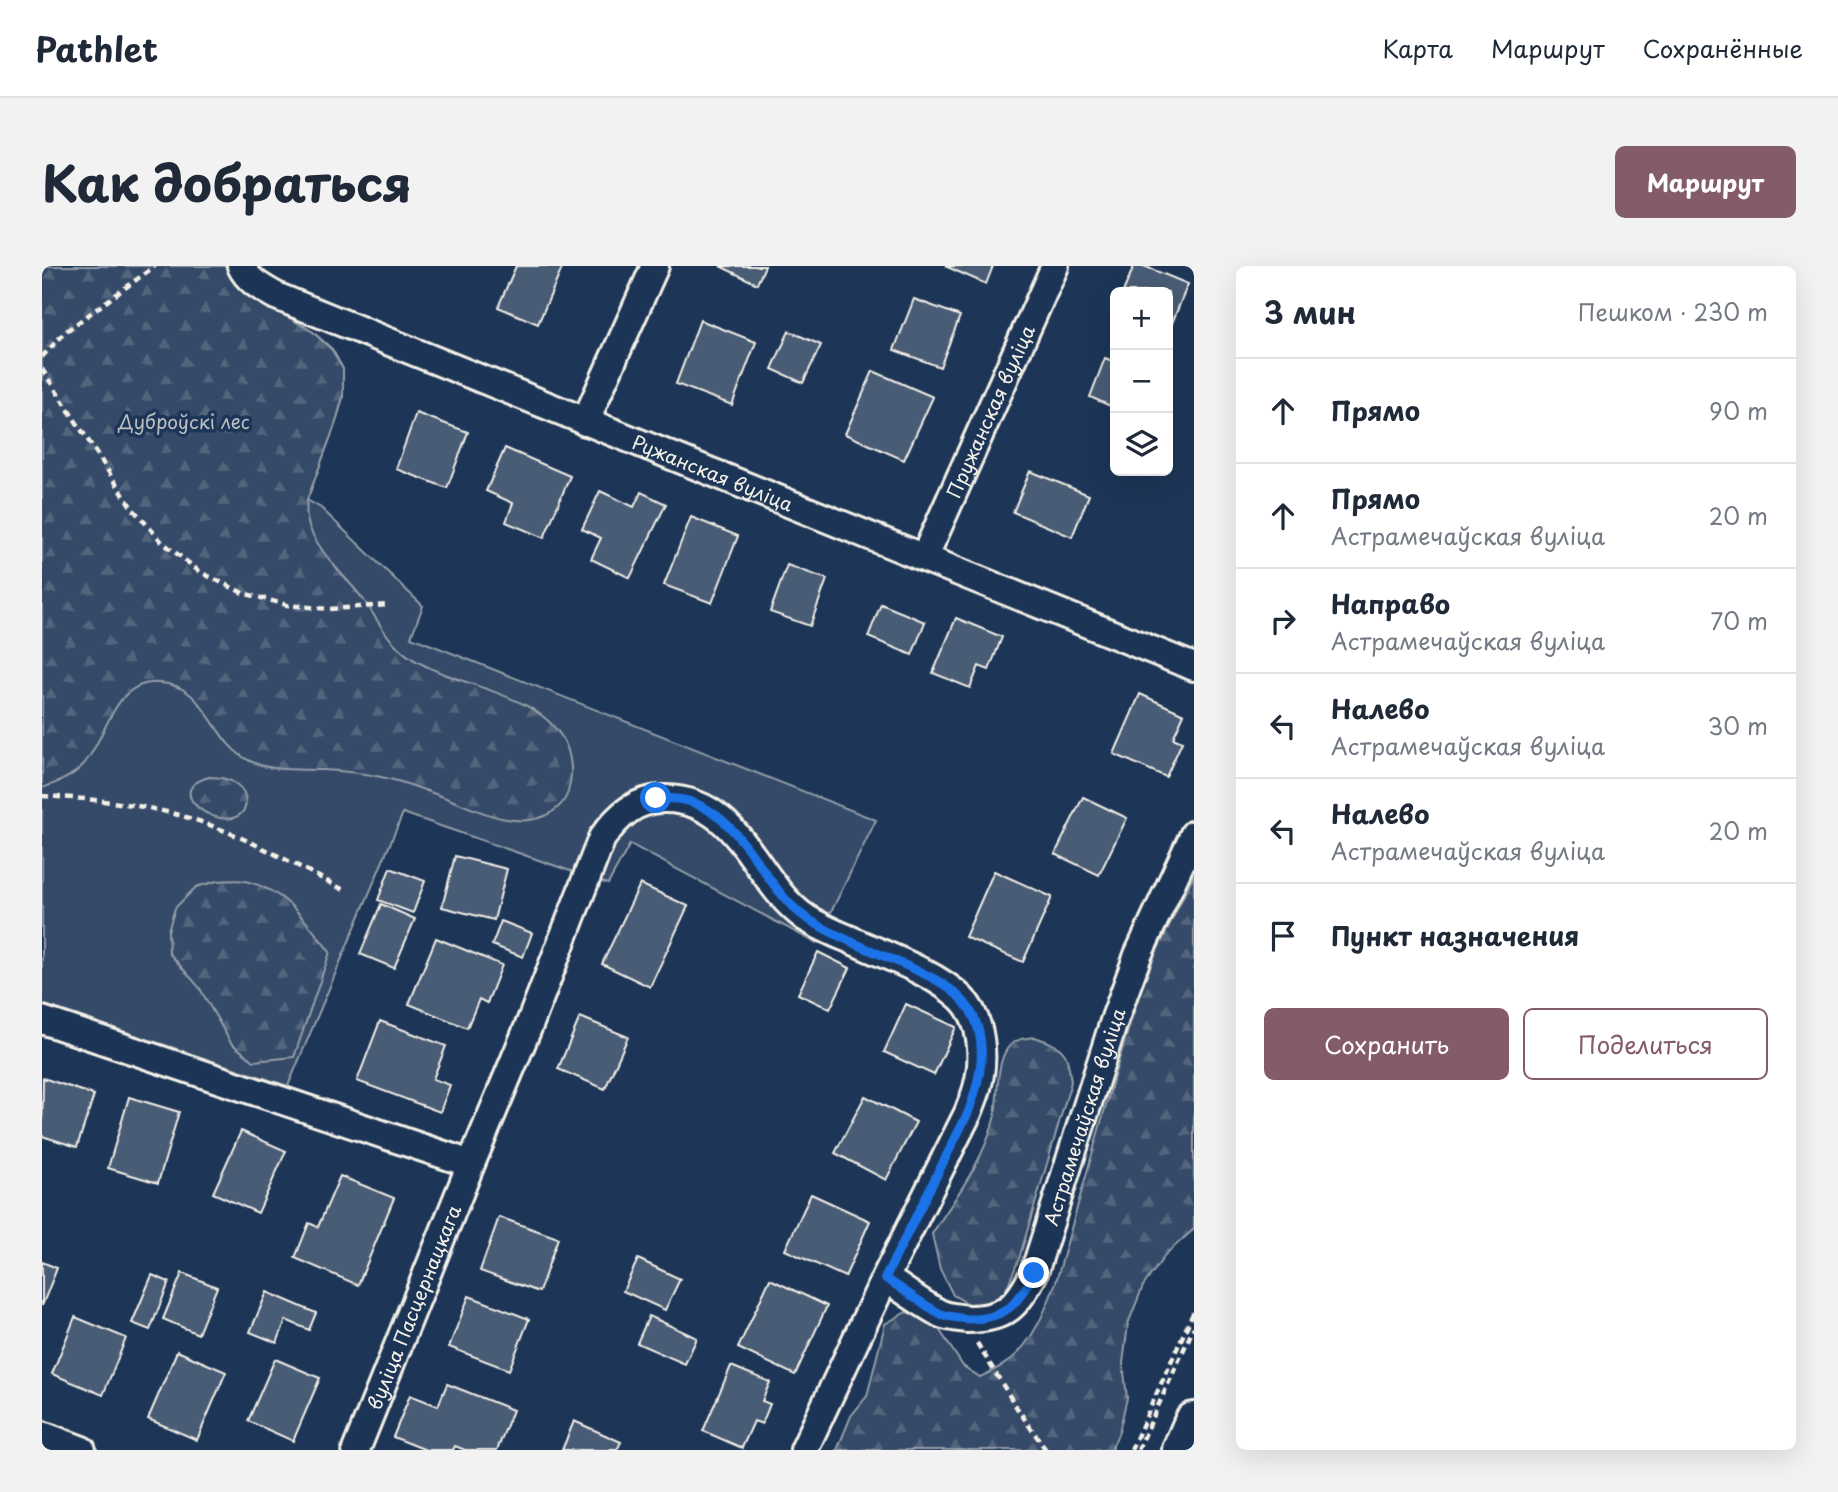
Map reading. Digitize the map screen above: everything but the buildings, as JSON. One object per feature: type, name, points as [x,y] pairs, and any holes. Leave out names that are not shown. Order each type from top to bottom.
[{"type":"highway","points":[[1182,1450],[1194,1422]]},
{"type":"street","name":"Ружанская вуліца","points":[[241,266],[245,274],[259,287],[276,296],[1194,667]]},
{"type":"street","points":[[585,422],[655,266]]},
{"type":"street","name":"Пружанская вуліца","points":[[924,558],[1055,266]]},
{"type":"street","name":"вуліца Пасцернацкага","points":[[356,1450],[530,1023],[602,838],[616,819],[634,805],[656,798],[679,799],[702,807],[721,819],[738,835],[786,901],[807,918],[927,975],[962,999],[972,1013],[981,1047],[977,1089],[968,1113],[885,1278]]},
{"type":"street","name":"Астрамечаўская вуліца","points":[[885,1278],[943,1315],[962,1318],[987,1319],[1011,1308],[1024,1294],[1034,1273],[1115,1018],[1138,955],[1194,834]]},
{"type":"street","points":[[42,1020],[471,1164]]},
{"type":"street","points":[[804,1450],[885,1278]]},
{"type":"street","points":[[42,1435],[82,1450]]},
{"type":"path","points":[[42,357],[65,332],[155,266]]},
{"type":"path","points":[[42,369],[132,508],[162,541],[200,572],[243,593],[287,605],[329,609],[389,605]]},
{"type":"path","points":[[42,796],[123,803],[178,815],[231,833],[344,890]]},
{"type":"path","points":[[1131,1450],[1194,1311]]},
{"type":"path","points":[[962,1318],[1017,1409],[1046,1450]]},
{"type":"path","points":[[1139,1450],[1194,1327]]},
{"type":"green space","points":[[42,266],[227,266],[235,280],[261,301],[313,332],[332,349],[343,369],[343,397],[307,500],[321,508],[423,606],[411,637],[876,820],[816,943],[630,844],[608,884],[403,813],[288,1086],[42,1004]]},
{"type":"green space","name":"Дуброўскі лес","points":[[42,266],[227,266],[235,280],[261,301],[313,332],[332,350],[343,369],[343,397],[307,500],[307,520],[313,536],[389,637],[406,654],[440,672],[520,702],[553,725],[567,747],[571,766],[568,792],[560,806],[539,818],[511,820],[389,779],[352,772],[258,765],[236,752],[197,701],[185,691],[170,684],[151,683],[138,686],[118,704],[91,755],[79,769],[42,788]]},
{"type":"green space","points":[[209,777],[226,779],[240,788],[246,803],[239,815],[233,818],[212,816],[195,804],[190,797],[190,789],[196,782]]},
{"type":"green space","points":[[1194,874],[1194,1229],[1166,1254],[1143,1286],[1128,1324],[1123,1363],[1127,1398],[1119,1432],[1111,1450],[837,1450],[851,1416],[867,1396],[885,1324],[906,1312],[933,1320],[963,1366],[980,1377],[1010,1360],[1032,1335],[1056,1282],[1139,995]]},
{"type":"green space","points":[[217,881],[245,881],[259,885],[284,899],[330,952],[294,1057],[254,1061],[231,1043],[199,987],[169,953],[168,931],[175,908],[196,887]]},
{"type":"green space","points":[[1035,1037],[1053,1044],[1063,1052],[1071,1082],[1019,1259],[1005,1292],[976,1308],[953,1295],[940,1269],[932,1234],[968,1179],[989,1135],[996,1111],[1003,1056],[1016,1041]]},
{"type":"route","points":[[656,798],[679,799],[702,807],[721,819],[738,835],[786,901],[807,918],[927,975],[962,999],[972,1013],[981,1047],[977,1089],[968,1113],[885,1278],[943,1315],[987,1319],[1011,1308],[1024,1294],[1034,1273]]}]
